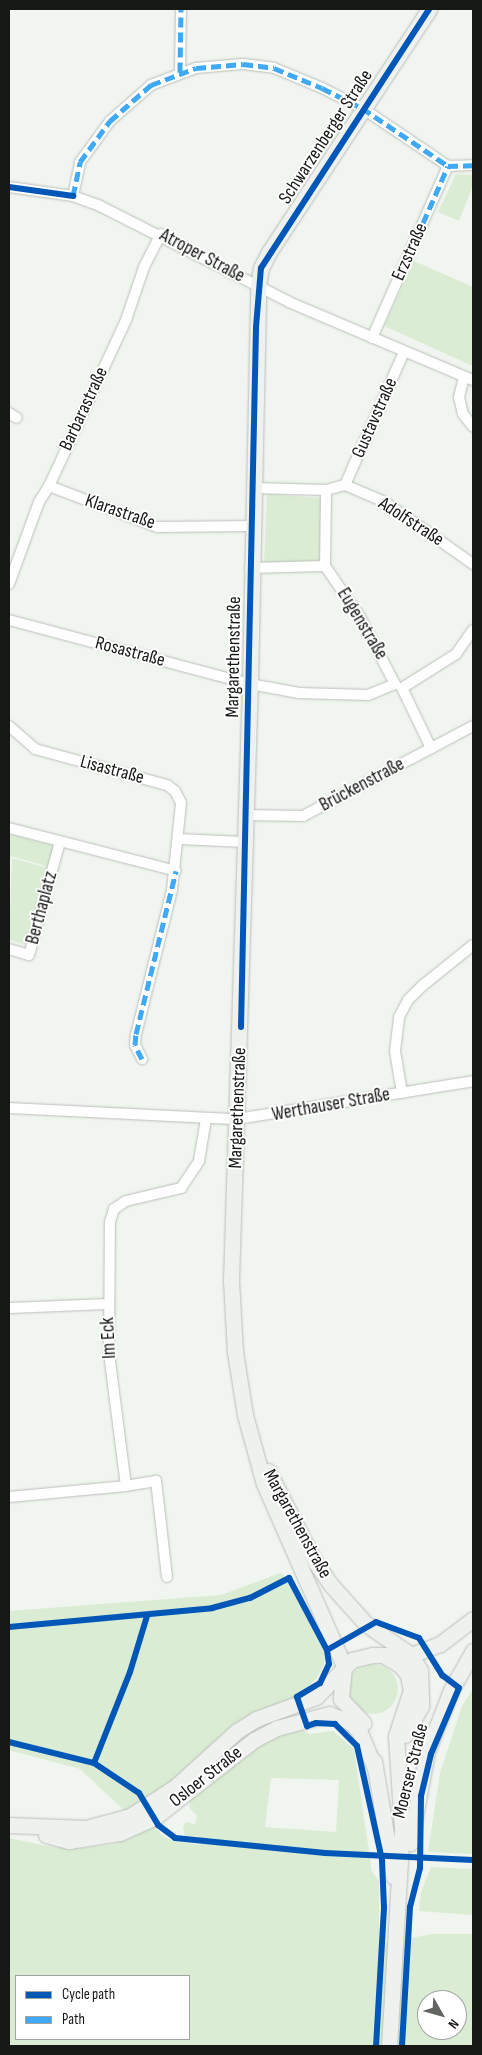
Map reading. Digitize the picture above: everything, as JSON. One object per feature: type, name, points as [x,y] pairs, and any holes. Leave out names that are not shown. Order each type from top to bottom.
[{"type":"main road","name":"Schwarzenberger Straße","points":[[258,286],[260,268],[269,252],[362,108],[429,9]]},
{"type":"main road","name":"Margarethenstraße","points":[[258,286],[254,488],[250,568],[250,684],[244,815],[231,1281],[235,1352],[244,1415],[256,1447],[314,1562],[332,1586],[366,1624],[411,1655]]},
{"type":"main road","name":"Margarethenstraße","points":[[256,1447],[264,1484],[281,1526],[336,1641],[344,1666]]},
{"type":"main road","points":[[397,1905],[370,1736],[361,1720],[341,1699],[344,1666],[360,1657],[411,1655],[440,1644],[473,1619]]},
{"type":"main road","name":"Moerser Straße","points":[[397,1905],[408,1868],[412,1819],[427,1752],[451,1690],[473,1651]]},
{"type":"main road","points":[[395,1756],[421,1706],[422,1681],[411,1655]]},
{"type":"main road","points":[[385,1656],[400,1665],[408,1675],[411,1690],[396,1736],[395,1756],[402,1828],[388,2046]]},
{"type":"main road","name":"Osloer Straße","points":[[9,1825],[86,1828],[130,1816],[175,1787],[237,1731],[256,1719],[316,1697],[344,1666]]},
{"type":"main road","name":"Osloer Straße","points":[[9,1825],[69,1840],[120,1833],[154,1818],[254,1740],[285,1726],[329,1714],[352,1723],[360,1733],[375,1769]]},
{"type":"street","points":[[180,72],[181,9]]},
{"type":"street","points":[[73,196],[80,162],[110,121],[152,85],[180,72],[243,64],[274,68],[362,108],[448,166],[473,165]]},
{"type":"street","name":"Erzstraße","points":[[372,338],[448,166]]},
{"type":"street","name":"Atroper Straße","points":[[9,187],[73,196],[160,234],[258,286],[404,352],[469,378]]},
{"type":"street","name":"Barbarastraße","points":[[9,584],[39,502],[49,486],[126,320],[144,267],[160,234]]},
{"type":"street","name":"Gustavstraße","points":[[345,485],[404,352]]},
{"type":"street","points":[[469,378],[459,397],[463,414],[473,427]]},
{"type":"street","points":[[254,488],[326,490],[345,485]]},
{"type":"street","name":"Adolfstraße","points":[[345,485],[385,502],[473,564]]},
{"type":"street","name":"Klarastraße","points":[[49,486],[157,527],[252,526]]},
{"type":"street","points":[[250,568],[325,566],[326,490]]},
{"type":"street","name":"Eugenstraße","points":[[325,566],[360,618],[431,748]]},
{"type":"street","name":"Rosastraße","points":[[9,620],[250,684],[299,693],[349,696],[368,694],[398,686],[456,654],[473,630]]},
{"type":"street","name":"Lisastraße","points":[[9,726],[35,750],[167,785],[175,791],[181,803],[176,871],[136,1034],[135,1045],[142,1058]]},
{"type":"street","name":"Brückenstraße","points":[[244,815],[303,816],[473,726]]},
{"type":"street","points":[[9,828],[176,871]]},
{"type":"street","points":[[179,839],[244,842]]},
{"type":"street","name":"Berthaplatz","points":[[9,949],[29,955],[60,842]]},
{"type":"street","points":[[402,1093],[395,1051],[399,1017],[408,1000],[422,986],[473,945]]},
{"type":"street","name":"Werthauser Straße","points":[[9,1108],[237,1119],[473,1081]]},
{"type":"street","name":"Im Eck","points":[[126,1486],[109,1353],[110,1222],[114,1209],[126,1201],[181,1188],[199,1160],[206,1119]]},
{"type":"street","points":[[9,1308],[108,1304]]},
{"type":"street","points":[[9,1497],[126,1486],[156,1481],[167,1577]]},
{"type":"green space","points":[[456,174],[473,175],[473,185],[459,221],[438,212]]},
{"type":"green space","points":[[414,261],[473,287],[473,366],[384,326]]},
{"type":"green space","points":[[267,494],[321,498],[320,561],[264,563]]},
{"type":"green space","points":[[9,834],[55,846],[49,867],[11,856],[9,864]]},
{"type":"green space","points":[[12,858],[48,868],[27,945],[9,940]]},
{"type":"green space","points":[[280,1573],[286,1577],[325,1649],[324,1665],[317,1678],[295,1699],[172,1785],[127,1813],[80,1769],[9,1750],[9,1611],[221,1595]]},
{"type":"green space","points":[[373,1664],[391,1671],[398,1689],[391,1707],[373,1714],[355,1707],[348,1689],[355,1671]]},
{"type":"green space","points":[[473,1689],[473,1854],[428,1852],[440,1773],[462,1706]]},
{"type":"green space","points":[[295,1726],[310,1734],[333,1731],[354,1749],[372,1872],[379,1881],[379,1944],[432,1934],[473,1934],[473,2046],[9,2046],[9,1838],[52,1847],[83,1848],[115,1844],[153,1825],[162,1835],[173,1841],[201,1845],[199,1837],[185,1836],[183,1827],[186,1822],[195,1824],[197,1815],[190,1809],[189,1796],[258,1743]],"holes":[[[271,1778],[339,1780],[336,1832],[265,1827]]]},
{"type":"green space","points":[[431,1867],[473,1869],[473,1915],[419,1911],[421,1892]]},
{"type":"marked path","points":[[180,72],[181,9]]},
{"type":"marked path","points":[[73,196],[80,162],[110,121],[151,85],[196,68],[243,64],[274,68],[322,88],[362,108],[448,166],[473,165]]},
{"type":"marked path","points":[[423,223],[448,166]]},
{"type":"marked path","points":[[142,1059],[135,1045],[136,1034],[176,871]]},
{"type":"cycle path","points":[[241,1027],[256,327],[261,268],[429,9]]},
{"type":"cycle path","points":[[9,187],[73,196]]},
{"type":"cycle path","points":[[9,1627],[212,1608],[250,1598],[289,1578],[327,1650],[329,1664],[320,1683],[297,1697],[307,1726],[316,1723],[335,1724],[357,1746],[382,1860],[384,1908],[376,2046]]},
{"type":"cycle path","points":[[94,1763],[130,1672],[147,1616]]},
{"type":"cycle path","points":[[327,1650],[376,1622],[419,1638],[442,1675],[459,1688],[431,1754],[421,1796],[420,1868],[410,1907],[402,2046]]},
{"type":"cycle path","points":[[9,1742],[94,1763],[139,1793],[158,1825],[175,1838],[325,1853],[473,1860]]}]
